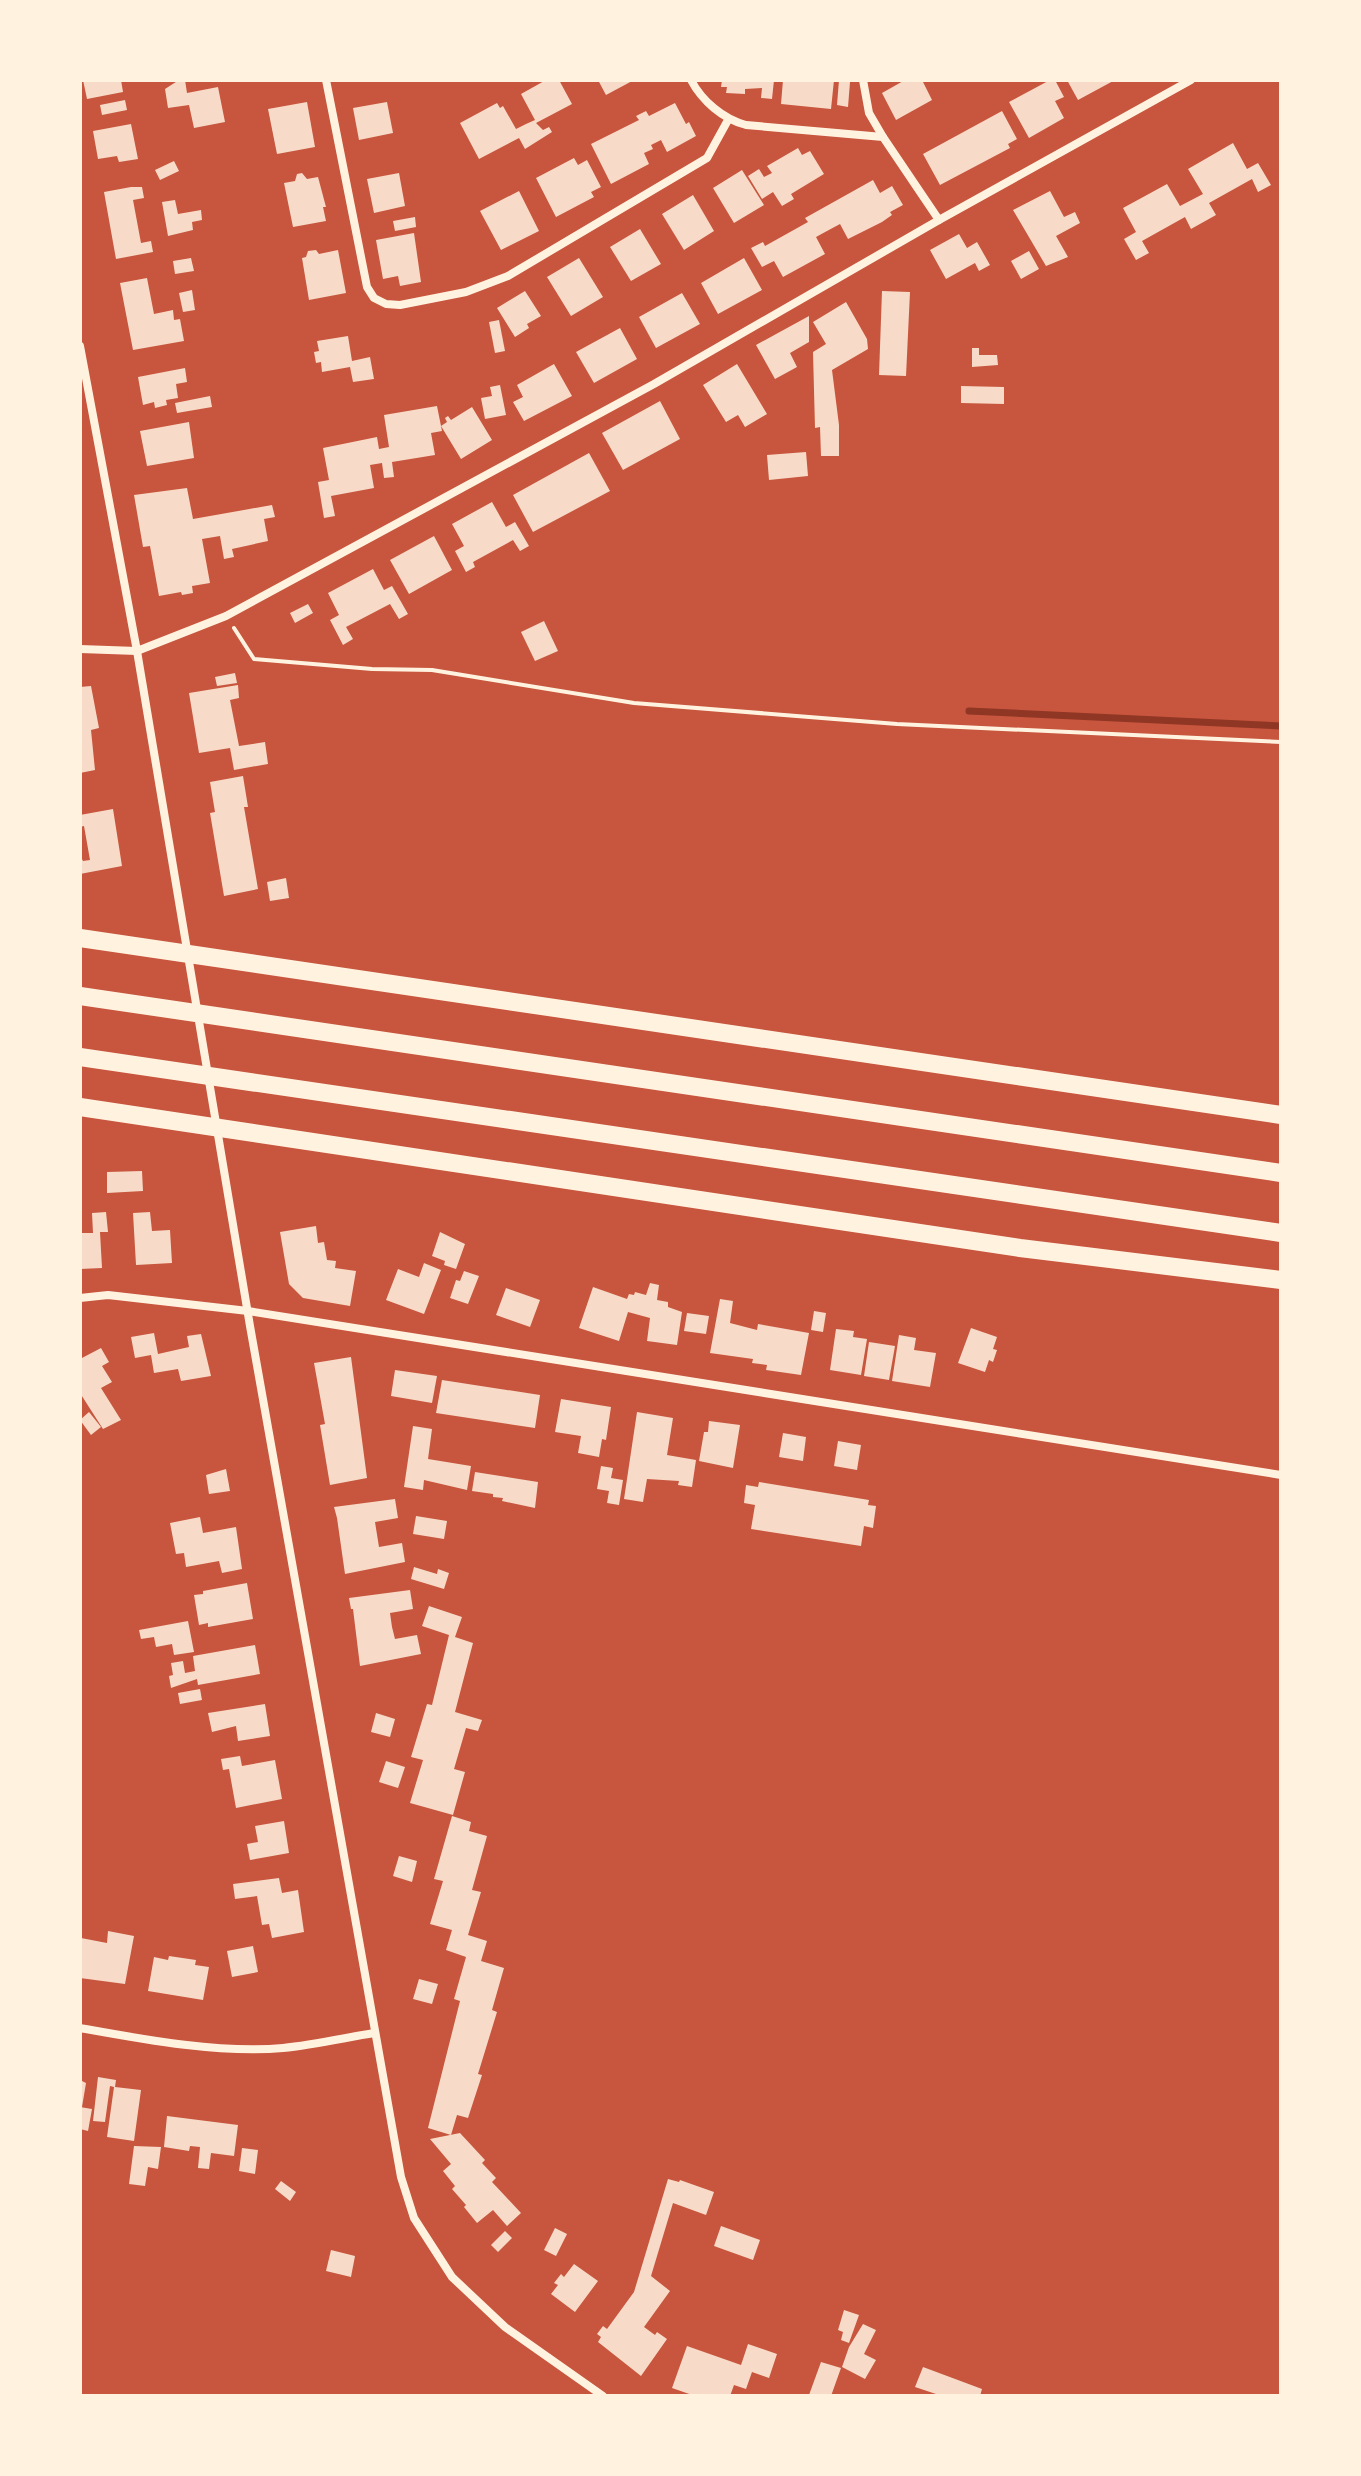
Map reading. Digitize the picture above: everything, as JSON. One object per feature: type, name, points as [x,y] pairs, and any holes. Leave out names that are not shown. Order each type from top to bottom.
[{"type":"highway","points":[[80,938],[1281,1115]]},
{"type":"highway","points":[[80,996],[1281,1173]]},
{"type":"highway","points":[[80,1057],[1281,1233]]},
{"type":"highway","points":[[80,1107],[1020,1248],[1281,1280]]},
{"type":"street","points":[[326,80],[367,287],[374,298],[386,304],[400,305],[466,292],[508,276],[707,158],[728,120]]},
{"type":"street","points":[[691,80],[697,91],[728,120],[746,125],[883,137]]},
{"type":"street","points":[[863,80],[869,113],[939,220]]},
{"type":"street","points":[[80,649],[137,651],[226,616],[654,384],[1191,80]]},
{"type":"street","points":[[80,346],[137,651],[248,1311],[401,2177],[414,2218],[452,2277],[505,2327],[603,2396]]},
{"type":"street","points":[[80,1298],[108,1295],[248,1311],[1281,1475]]},
{"type":"street","points":[[80,2028],[249,2049],[282,2048],[374,2033]]},
{"type":"path","points":[[226,616],[254,659],[372,669],[432,670],[634,703],[897,724],[1281,742]]},
{"type":"building","points":[[83,80],[121,80],[123,92],[87,99]]},
{"type":"building","points":[[179,80],[185,80],[187,93],[218,87],[225,122],[194,128],[189,105],[168,108],[165,89]]},
{"type":"building","points":[[546,80],[559,80],[572,104],[536,123],[543,130],[549,127],[552,132],[525,149],[519,138],[479,159],[460,123],[497,103],[500,108],[503,106],[516,129],[535,120],[521,94]]},
{"type":"building","points":[[598,80],[634,80],[606,95]]},
{"type":"building","points":[[722,80],[774,80],[772,99],[761,98],[762,88],[745,89],[745,94],[726,93],[727,87],[721,87]]},
{"type":"building","points":[[783,80],[834,80],[831,109],[781,104]]},
{"type":"building","points":[[839,80],[850,82],[848,107],[837,105]]},
{"type":"building","points":[[905,80],[922,80],[932,100],[896,120],[882,93]]},
{"type":"building","points":[[1055,80],[1064,97],[1055,101],[1064,118],[1029,138],[1009,102]]},
{"type":"building","points":[[1067,80],[1115,80],[1078,100]]},
{"type":"building","points":[[125,100],[127,110],[102,115],[100,105]]},
{"type":"building","points":[[307,102],[315,147],[277,154],[268,109]]},
{"type":"building","points":[[387,102],[393,133],[359,140],[353,108]]},
{"type":"building","points":[[675,103],[696,136],[667,152],[661,140],[651,145],[653,149],[644,153],[649,164],[611,184],[591,144],[639,120],[636,116],[646,111],[649,116]]},
{"type":"building","points":[[1002,111],[1017,139],[1008,144],[1010,148],[940,185],[923,154]]},
{"type":"building","points":[[131,124],[138,159],[119,162],[117,156],[98,159],[93,131]]},
{"type":"building","points":[[1233,143],[1247,169],[1258,163],[1271,185],[1258,192],[1252,179],[1209,203],[1216,215],[1191,229],[1185,217],[1142,241],[1149,253],[1136,260],[1124,239],[1136,232],[1123,208],[1167,184],[1180,206],[1203,194],[1188,169]]},
{"type":"building","points":[[798,148],[802,155],[810,151],[824,174],[791,194],[794,199],[782,206],[773,192],[762,199],[748,176],[759,169],[764,177],[772,173],[767,166]]},
{"type":"building","points":[[574,158],[578,165],[587,160],[601,187],[591,192],[594,197],[556,217],[536,178]]},
{"type":"building","points":[[174,161],[179,171],[160,180],[155,170]]},
{"type":"building","points":[[742,170],[764,205],[734,223],[713,188]]},
{"type":"building","points":[[302,173],[307,179],[318,177],[326,207],[323,207],[326,221],[293,227],[284,183],[295,181],[297,174]]},
{"type":"building","points":[[399,173],[405,206],[374,213],[367,179]]},
{"type":"building","points":[[873,180],[880,193],[892,186],[903,205],[890,212],[892,215],[848,239],[840,224],[816,237],[825,254],[783,277],[774,261],[762,267],[751,248],[763,242],[765,246],[808,222],[805,218]]},
{"type":"building","points":[[142,187],[144,198],[133,200],[141,243],[151,241],[153,252],[116,259],[104,192]]},
{"type":"building","points":[[519,191],[539,231],[501,250],[480,211]]},
{"type":"building","points":[[1050,191],[1064,217],[1075,212],[1080,223],[1056,236],[1068,257],[1046,266],[1013,210]]},
{"type":"building","points":[[693,195],[714,231],[684,250],[662,214]]},
{"type":"building","points":[[175,200],[178,214],[201,210],[202,220],[192,222],[193,230],[168,236],[162,202]]},
{"type":"building","points":[[415,217],[416,227],[395,231],[393,221]]},
{"type":"building","points":[[640,229],[661,264],[631,281],[610,247]]},
{"type":"building","points":[[414,233],[421,282],[400,286],[398,276],[383,279],[376,240]]},
{"type":"building","points":[[959,234],[967,248],[977,242],[990,265],[979,271],[975,263],[946,279],[930,250]]},
{"type":"building","points":[[316,250],[319,254],[338,250],[346,293],[309,300],[302,258],[308,251]]},
{"type":"building","points":[[1029,251],[1039,269],[1021,279],[1011,261]]},
{"type":"building","points":[[191,258],[194,271],[175,274],[173,261]]},
{"type":"building","points":[[579,258],[603,297],[571,316],[547,277]]},
{"type":"building","points":[[744,258],[762,290],[718,314],[701,283]]},
{"type":"building","points":[[147,278],[154,314],[173,310],[174,320],[180,319],[184,341],[133,350],[120,283]]},
{"type":"building","points":[[192,290],[195,310],[183,312],[179,293]]},
{"type":"building","points":[[525,291],[541,316],[527,324],[529,328],[515,337],[497,308]]},
{"type":"building","points":[[882,291],[910,292],[906,376],[879,375]]},
{"type":"building","points":[[682,293],[700,324],[656,348],[639,317]]},
{"type":"building","points":[[846,302],[867,339],[868,349],[832,370],[839,425],[839,456],[821,456],[820,427],[815,428],[813,352],[826,344],[813,322]]},
{"type":"building","points":[[809,316],[809,342],[790,353],[797,367],[775,379],[756,345]]},
{"type":"building","points":[[499,320],[505,351],[495,353],[489,322]]},
{"type":"building","points":[[620,328],[637,359],[594,383],[576,352]]},
{"type":"building","points":[[348,336],[352,361],[370,357],[374,379],[353,382],[350,367],[322,372],[321,362],[316,363],[314,352],[319,351],[317,341]]},
{"type":"building","points":[[972,348],[979,348],[979,355],[997,355],[998,365],[972,367]]},
{"type":"building","points":[[554,364],[572,396],[524,421],[513,402],[523,397],[517,385]]},
{"type":"building","points":[[737,364],[767,414],[745,427],[738,415],[726,422],[703,385]]},
{"type":"building","points":[[185,368],[187,382],[176,384],[178,398],[166,400],[167,405],[155,408],[154,402],[143,405],[138,377]]},
{"type":"building","points":[[500,385],[506,415],[485,419],[481,398],[492,396],[490,387]]},
{"type":"building","points":[[961,386],[1004,387],[1004,404],[961,403]]},
{"type":"building","points":[[210,396],[212,407],[177,413],[175,403]]},
{"type":"building","points":[[660,401],[680,439],[623,470],[602,433]]},
{"type":"building","points":[[437,406],[442,431],[431,433],[435,455],[392,462],[394,477],[384,478],[382,463],[370,465],[374,488],[331,496],[335,516],[324,518],[318,482],[329,480],[323,448],[377,437],[379,449],[389,447],[384,415]]},
{"type":"building","points":[[472,407],[492,440],[461,459],[441,426],[447,422],[445,418],[448,416],[451,420]]},
{"type":"building","points":[[189,422],[194,458],[147,466],[140,431]]},
{"type":"building","points":[[806,452],[808,476],[769,480],[767,455]]},
{"type":"building","points":[[589,453],[610,491],[533,532],[513,495]]},
{"type":"building","points":[[187,488],[193,519],[272,505],[275,517],[264,519],[268,541],[232,549],[234,557],[224,559],[220,536],[202,539],[210,583],[192,586],[193,593],[159,596],[150,546],[143,547],[134,495]]},
{"type":"building","points":[[492,502],[506,527],[515,522],[529,546],[520,551],[513,540],[473,562],[475,567],[466,572],[455,551],[464,546],[452,524]]},
{"type":"building","points":[[434,536],[452,570],[409,594],[390,560]]},
{"type":"building","points":[[373,569],[384,590],[392,586],[408,614],[399,619],[390,604],[346,627],[353,639],[343,645],[330,620],[339,615],[328,593]]},
{"type":"building","points":[[308,604],[313,613],[295,623],[290,613]]},
{"type":"building","points":[[544,621],[558,651],[535,661],[521,632]]},
{"type":"building","points":[[235,673],[237,683],[217,686],[215,677]]},
{"type":"building","points":[[238,685],[239,698],[230,700],[239,746],[265,742],[268,764],[234,770],[230,748],[199,753],[189,693]]},
{"type":"building","points":[[91,686],[99,728],[91,730],[95,770],[80,773],[80,687]]},
{"type":"building","points":[[243,776],[248,807],[244,807],[258,889],[224,896],[210,813],[215,812],[210,782]]},
{"type":"building","points":[[113,809],[122,866],[80,874],[80,855],[83,861],[90,860],[84,826],[80,827],[80,815]]},
{"type":"building","points":[[286,878],[289,898],[270,901],[267,882]]},
{"type":"building","points":[[142,1171],[143,1191],[107,1193],[107,1172]]},
{"type":"building","points":[[106,1212],[108,1232],[100,1232],[102,1268],[80,1269],[80,1233],[93,1233],[92,1213]]},
{"type":"building","points":[[150,1212],[152,1231],[170,1230],[172,1263],[136,1265],[133,1213]]},
{"type":"building","points":[[316,1226],[318,1243],[324,1242],[327,1260],[336,1261],[335,1268],[356,1271],[350,1306],[303,1298],[289,1284],[280,1232]]},
{"type":"building","points":[[440,1232],[465,1244],[456,1269],[432,1256]]},
{"type":"building","points":[[424,1263],[441,1270],[424,1314],[386,1300],[398,1269],[419,1277]]},
{"type":"building","points":[[464,1271],[479,1276],[468,1304],[450,1298],[456,1280],[460,1281]]},
{"type":"building","points":[[650,1283],[659,1285],[657,1300],[668,1302],[668,1307],[682,1312],[677,1345],[647,1341],[650,1318],[628,1312],[619,1341],[579,1328],[593,1287],[627,1299],[629,1294],[634,1295],[635,1292],[646,1295]]},
{"type":"building","points":[[506,1288],[540,1300],[530,1327],[496,1315]]},
{"type":"building","points":[[720,1299],[733,1301],[730,1323],[757,1330],[758,1324],[809,1333],[801,1375],[766,1370],[767,1365],[752,1363],[753,1359],[710,1353]]},
{"type":"building","points":[[814,1311],[826,1313],[823,1332],[811,1330]]},
{"type":"building","points":[[687,1313],[709,1316],[706,1334],[684,1331]]},
{"type":"building","points":[[971,1328],[997,1337],[993,1362],[989,1360],[985,1372],[958,1363]]},
{"type":"building","points":[[836,1329],[854,1331],[853,1337],[867,1339],[861,1375],[830,1370]]},
{"type":"building","points":[[154,1333],[158,1354],[189,1347],[187,1336],[201,1334],[211,1376],[181,1381],[178,1369],[154,1373],[151,1355],[135,1358],[131,1337]]},
{"type":"building","points":[[899,1335],[916,1338],[914,1350],[936,1353],[930,1387],[892,1381]]},
{"type":"building","points":[[869,1342],[895,1346],[889,1380],[864,1376]]},
{"type":"building","points":[[101,1348],[109,1362],[102,1366],[112,1382],[101,1388],[121,1420],[103,1429],[80,1393],[80,1359]]},
{"type":"building","points":[[351,1357],[367,1478],[330,1485],[320,1425],[325,1424],[314,1363]]},
{"type":"building","points":[[395,1370],[437,1376],[432,1403],[391,1396]]},
{"type":"building","points":[[442,1380],[540,1395],[535,1428],[436,1413]]},
{"type":"building","points":[[561,1399],[611,1407],[606,1440],[602,1439],[599,1457],[578,1453],[581,1436],[555,1432]]},
{"type":"building","points":[[89,1412],[101,1427],[91,1435],[80,1420]]},
{"type":"building","points":[[637,1412],[673,1418],[667,1455],[696,1460],[692,1487],[678,1485],[679,1481],[647,1479],[643,1502],[624,1499]]},
{"type":"building","points":[[709,1421],[740,1425],[733,1468],[699,1461]]},
{"type":"building","points":[[413,1426],[432,1429],[428,1459],[471,1466],[467,1490],[424,1480],[423,1490],[404,1487]]},
{"type":"building","points":[[783,1433],[806,1437],[803,1461],[779,1457]]},
{"type":"building","points":[[838,1441],[861,1445],[857,1470],[834,1466]]},
{"type":"building","points":[[601,1466],[613,1468],[611,1478],[623,1480],[619,1505],[607,1503],[609,1491],[597,1489]]},
{"type":"building","points":[[226,1469],[230,1491],[209,1494],[206,1475]]},
{"type":"building","points":[[475,1472],[538,1482],[535,1508],[502,1501],[503,1498],[493,1497],[493,1494],[472,1491]]},
{"type":"building","points":[[759,1482],[869,1500],[868,1505],[876,1506],[873,1528],[864,1526],[861,1546],[751,1529],[755,1505],[744,1503],[746,1485],[758,1487]]},
{"type":"building","points":[[395,1499],[398,1518],[375,1522],[379,1547],[402,1543],[405,1562],[345,1574],[334,1507]]},
{"type":"building","points":[[416,1516],[447,1521],[444,1539],[413,1534]]},
{"type":"building","points":[[200,1517],[203,1533],[236,1527],[242,1569],[222,1573],[219,1561],[186,1567],[184,1553],[176,1554],[170,1523]]},
{"type":"building","points":[[414,1567],[437,1574],[438,1569],[449,1573],[444,1589],[411,1579]]},
{"type":"building","points":[[247,1583],[253,1619],[208,1627],[208,1623],[199,1625],[194,1595]]},
{"type":"building","points":[[410,1590],[413,1609],[390,1613],[392,1627],[395,1639],[417,1635],[421,1654],[360,1666],[349,1598]]},
{"type":"building","points":[[429,1606],[462,1617],[455,1637],[473,1643],[455,1712],[482,1720],[478,1731],[466,1728],[454,1769],[465,1772],[453,1815],[410,1803],[423,1760],[411,1757],[427,1704],[432,1705],[449,1635],[422,1626]]},
{"type":"building","points":[[188,1621],[194,1652],[174,1655],[172,1644],[156,1647],[154,1637],[141,1639],[139,1630]]},
{"type":"building","points":[[255,1645],[260,1674],[198,1685],[197,1679],[171,1688],[171,1663],[183,1661],[185,1673],[195,1671],[193,1656]]},
{"type":"building","points":[[200,1689],[202,1700],[180,1704],[178,1693]]},
{"type":"building","points":[[265,1704],[270,1736],[238,1741],[236,1726],[212,1732],[208,1713]]},
{"type":"building","points":[[376,1713],[395,1719],[390,1737],[371,1732]]},
{"type":"building","points":[[240,1756],[242,1766],[275,1760],[282,1799],[236,1808],[229,1769],[223,1770],[221,1759]]},
{"type":"building","points":[[386,1761],[405,1767],[398,1788],[379,1782]]},
{"type":"building","points":[[452,1816],[471,1822],[469,1831],[487,1836],[472,1890],[481,1892],[468,1935],[487,1941],[481,1961],[504,1968],[492,2010],[497,2012],[478,2074],[482,2075],[468,2118],[457,2115],[451,2135],[428,2128],[460,2001],[454,1999],[466,1957],[446,1950],[452,1930],[430,1924],[443,1881],[434,1879]]},
{"type":"building","points":[[284,1821],[289,1853],[250,1860],[247,1844],[258,1842],[255,1826]]},
{"type":"building","points":[[399,1856],[417,1861],[412,1882],[393,1876]]},
{"type":"building","points":[[279,1878],[282,1893],[298,1890],[304,1932],[272,1938],[269,1924],[262,1925],[257,1896],[235,1899],[233,1884]]},
{"type":"building","points":[[108,1931],[134,1936],[125,1984],[80,1978],[81,1938],[107,1943]]},
{"type":"building","points":[[253,1946],[258,1972],[232,1977],[227,1951]]},
{"type":"building","points":[[169,1956],[196,1960],[195,1965],[209,1967],[203,2000],[148,1991],[154,1957],[168,1960]]},
{"type":"building","points":[[419,1979],[438,1984],[432,2004],[413,1999]]},
{"type":"building","points":[[98,2077],[116,2080],[115,2087],[141,2090],[134,2141],[107,2137],[114,2087],[110,2086],[105,2122],[93,2121]]},
{"type":"building","points":[[80,2080],[86,2083],[82,2107],[80,2107]]},
{"type":"building","points":[[80,2107],[92,2109],[88,2131],[80,2129]]},
{"type":"building","points":[[167,2116],[238,2125],[234,2156],[211,2153],[209,2169],[198,2168],[200,2147],[190,2146],[189,2151],[164,2147]]},
{"type":"building","points":[[460,2133],[485,2160],[482,2163],[496,2178],[492,2182],[521,2213],[507,2226],[493,2210],[477,2223],[452,2189],[455,2186],[443,2171],[451,2164],[430,2139]]},
{"type":"building","points":[[134,2146],[161,2147],[158,2169],[148,2167],[145,2186],[129,2184]]},
{"type":"building","points":[[242,2148],[258,2150],[255,2174],[239,2171]]},
{"type":"building","points":[[668,2179],[714,2192],[706,2215],[673,2203],[651,2276],[670,2291],[644,2327],[667,2339],[641,2376],[598,2342],[601,2337],[597,2334],[603,2326],[607,2329],[634,2292]]},
{"type":"building","points":[[281,2181],[296,2192],[290,2201],[275,2189]]},
{"type":"building","points":[[721,2226],[760,2240],[753,2260],[714,2246]]},
{"type":"building","points":[[555,2228],[567,2234],[556,2256],[544,2250]]},
{"type":"building","points":[[505,2231],[512,2238],[498,2252],[491,2245]]},
{"type":"building","points":[[331,2250],[355,2256],[351,2277],[326,2271]]},
{"type":"building","points":[[574,2264],[598,2281],[575,2312],[551,2294],[558,2285],[554,2283],[561,2274],[564,2277]]},
{"type":"building","points":[[844,2310],[859,2315],[849,2343],[841,2340],[843,2332],[838,2330]]},
{"type":"building","points":[[863,2324],[876,2330],[864,2354],[876,2360],[865,2379],[842,2367],[849,2347]]},
{"type":"building","points":[[748,2344],[777,2354],[769,2378],[752,2372],[746,2389],[734,2385],[730,2396],[695,2396],[672,2388],[687,2346],[741,2365]]},
{"type":"building","points":[[821,2362],[841,2368],[831,2396],[809,2395]]},
{"type":"building","points":[[923,2367],[982,2389],[980,2396],[942,2396],[915,2387]]},
{"type":"waterway","points":[[969,711],[1281,726]]}]
